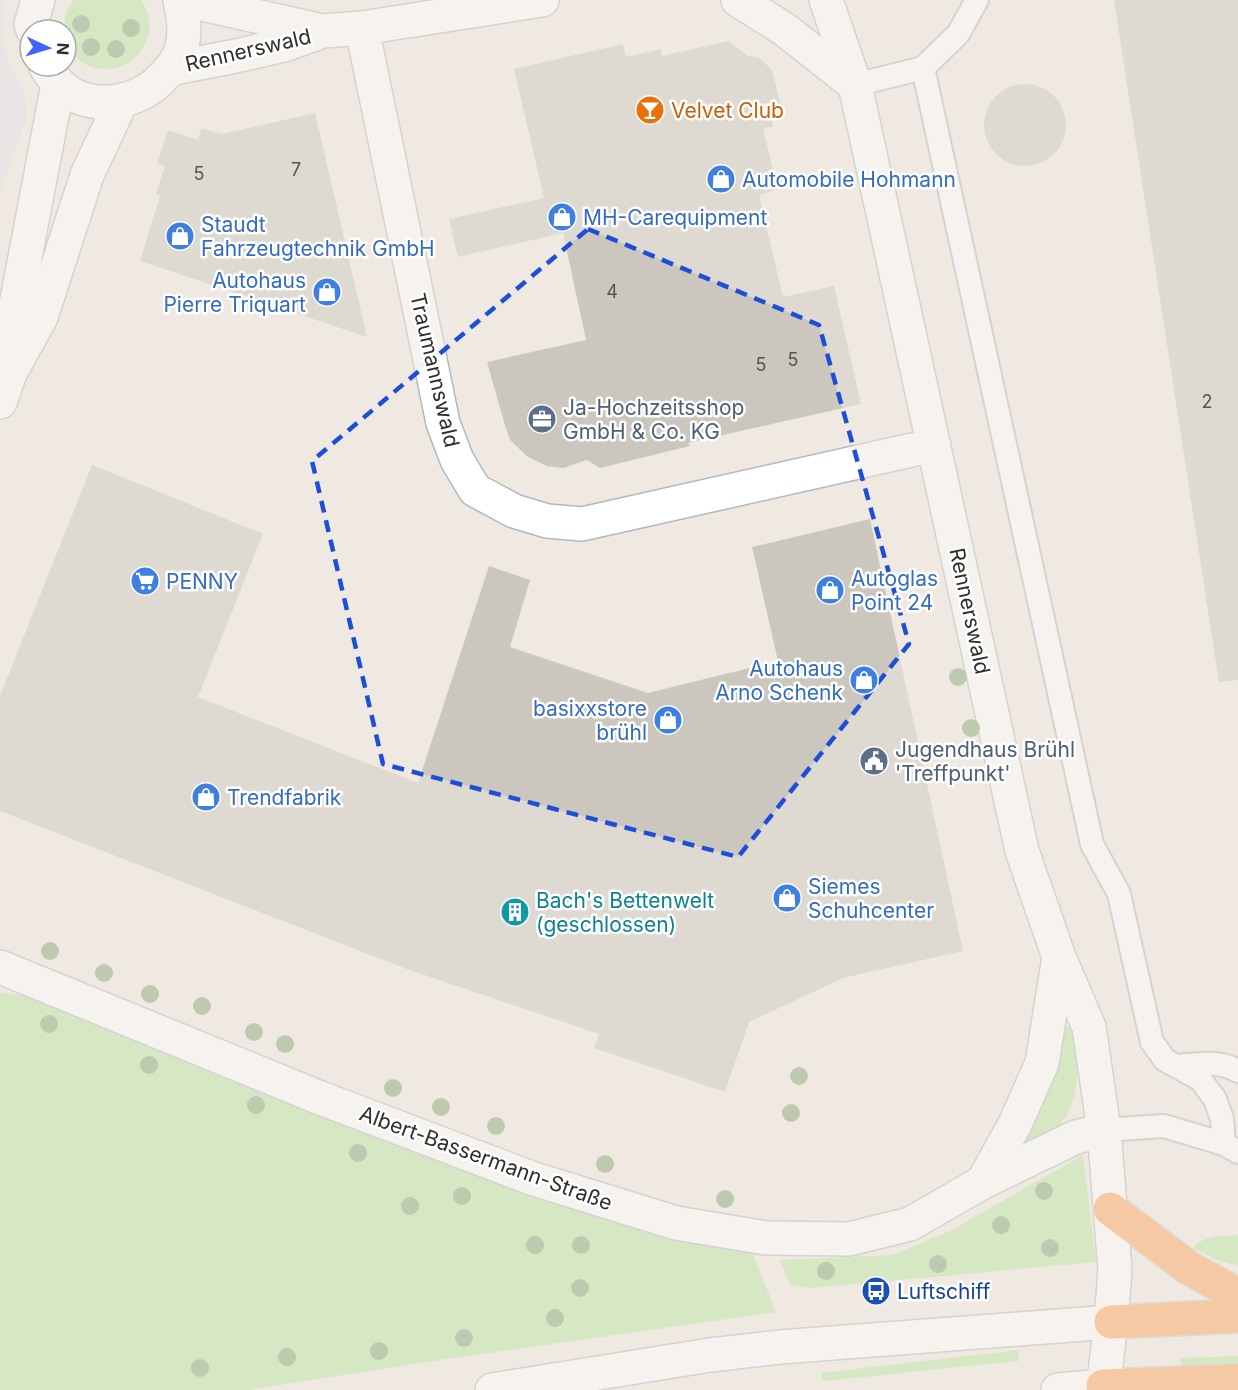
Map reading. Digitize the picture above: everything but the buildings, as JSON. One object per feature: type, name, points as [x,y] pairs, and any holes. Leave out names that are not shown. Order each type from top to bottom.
[{"type":"highway","points":[[1110,1209],[1189,1268],[1238,1295]]},
{"type":"highway","points":[[1111,1322],[1238,1316]]},
{"type":"highway","points":[[1103,1388],[1238,1381]]},
{"type":"street","points":[[34,18],[38,0]]},
{"type":"street","points":[[55,78],[76,96],[98,103],[121,102],[150,90],[172,68],[182,46],[184,22],[182,0]]},
{"type":"street","name":"Rennerswald","points":[[182,0],[323,31]]},
{"type":"street","name":"Rennerswald","points":[[172,68],[284,45],[323,31],[362,28],[542,0]]},
{"type":"street","points":[[738,0],[784,29],[855,85]]},
{"type":"street","name":"Rennerswald","points":[[826,0],[855,85],[1022,850],[1059,957],[1089,1027],[1104,1130],[1115,1270],[1103,1388]]},
{"type":"street","name":"Traumannswald","points":[[362,28],[443,423],[457,460],[475,490],[514,511],[547,521],[582,524],[934,445]]},
{"type":"street","points":[[5,388],[51,78]]},
{"type":"street","points":[[5,388],[41,317],[87,175],[121,102]]},
{"type":"street","points":[[983,1182],[1015,1124],[1042,1062],[1059,957]]},
{"type":"street","name":"Albert-Bassermann-Straße","points":[[0,967],[318,1097],[534,1179],[676,1223],[766,1238],[849,1239],[910,1224],[983,1182],[1076,1137],[1104,1130]]},
{"type":"street","points":[[492,1390],[710,1354],[1111,1322]]},
{"type":"street","points":[[1058,1390],[1103,1388]]},
{"type":"lane","points":[[855,85],[923,68],[958,34],[977,0]]},
{"type":"lane","points":[[923,68],[1092,844],[1119,894],[1152,1042],[1165,1060],[1200,1079],[1215,1099],[1231,1148]]},
{"type":"lane","points":[[1177,1066],[1208,1063],[1230,1066],[1238,1071]]},
{"type":"lane","points":[[1104,1130],[1164,1126],[1231,1148]]},
{"type":"highlighted area","points":[[588,229],[819,325],[909,644],[738,857],[383,764],[312,461]]},
{"type":"shaded area","points":[[0,0],[5,0],[3,40],[12,71],[24,90],[27,116],[0,195]]},
{"type":"green space","points":[[73,0],[141,0],[147,11],[149,31],[143,48],[132,60],[119,67],[104,69],[90,66],[78,59],[78,18],[65,18]]},
{"type":"green space","points":[[0,992],[24,996],[102,1024],[482,1174],[633,1228],[753,1254],[776,1312],[248,1390],[0,1390]]},
{"type":"green space","points":[[1067,1026],[1075,1030],[1077,1056],[1075,1094],[1071,1106],[1057,1128],[1023,1153],[1017,1146],[1063,1029]]},
{"type":"green space","points":[[1083,1155],[1096,1262],[812,1288],[790,1285],[780,1260],[892,1255],[952,1230]]},
{"type":"green space","points":[[1238,1235],[1238,1266],[1217,1260],[1193,1248],[1208,1238]]},
{"type":"green space","points":[[1018,1350],[1019,1361],[824,1381],[821,1373]]},
{"type":"green space","points":[[1238,1356],[1238,1365],[1182,1368],[1180,1358]]},
{"type":"place","name":"Velvet Club","points":[[650,110]]},
{"type":"place","name":"Automobile Hohmann","points":[[721,179]]},
{"type":"place","name":"MH-Carequipment","points":[[562,217]]},
{"type":"place","name":"Staudt Fahrzeugtechnik GmbH","points":[[180,236]]},
{"type":"place","name":"Autohaus Pierre Triquart","points":[[327,292]]},
{"type":"place","name":"Ja-Hochzeitsshop GmbH & Co. KG","points":[[542,419]]},
{"type":"place","name":"PENNY","points":[[145,581]]},
{"type":"place","name":"Autoglas Point 24","points":[[830,590]]},
{"type":"place","name":"Autohaus Arno Schenk","points":[[864,680]]},
{"type":"place","name":"basixxstore brühl","points":[[668,720]]},
{"type":"place","name":"Jugendhaus Brühl 'Treffpunkt'","points":[[874,761]]},
{"type":"place","name":"Trendfabrik","points":[[206,797]]},
{"type":"place","name":"Siemes Schuhcenter","points":[[787,898]]},
{"type":"place","name":"Bach's Bettenwelt (geschlossen)","points":[[515,912]]},
{"type":"place","name":"Luftschiff","points":[[876,1291]]}]
